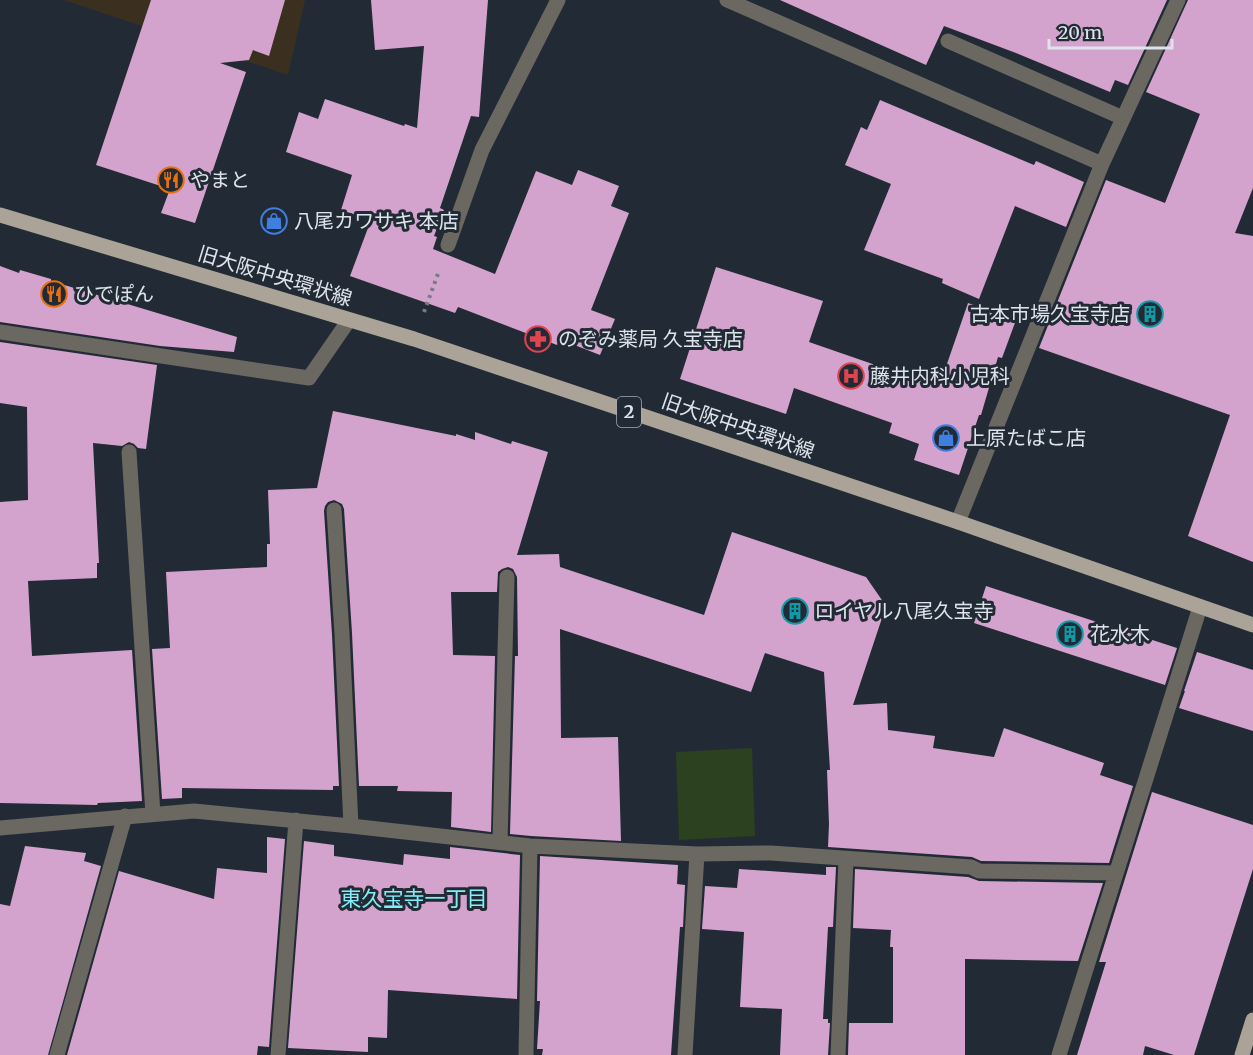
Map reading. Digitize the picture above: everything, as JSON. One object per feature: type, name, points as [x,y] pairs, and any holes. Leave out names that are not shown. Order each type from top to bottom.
[{"type":"main road","name":"旧大阪中央環状線","points":[[0,215],[414,339],[958,522],[1253,625]]},
{"type":"main road","points":[[1246,1052],[1253,1020]]},
{"type":"street","points":[[448,245],[482,150],[558,0]]},
{"type":"street","points":[[727,0],[1102,164]]},
{"type":"street","points":[[958,522],[1102,164],[1178,0]]},
{"type":"street","points":[[948,41],[1123,118]]},
{"type":"street","points":[[0,332],[309,378],[349,320]]},
{"type":"street","points":[[129,452],[153,814]]},
{"type":"street","points":[[334,510],[351,826]]},
{"type":"street","points":[[500,842],[507,577]]},
{"type":"street","points":[[1059,1055],[1200,607]]},
{"type":"street","points":[[0,828],[194,811],[530,846],[697,854],[771,853],[971,867],[979,871],[1116,873]]},
{"type":"street","points":[[57,1055],[125,816]]},
{"type":"street","points":[[278,1055],[296,820]]},
{"type":"street","points":[[526,1055],[530,846]]},
{"type":"street","points":[[686,1055],[697,854]]},
{"type":"street","points":[[838,1055],[846,859]]},
{"type":"path","points":[[414,339],[448,245]]},
{"type":"shaded area","points":[[64,0],[305,0],[288,75]]},
{"type":"green space","points":[[752,748],[755,836],[679,840],[676,752]]},
{"type":"building","points":[[151,0],[285,0],[269,56],[253,50],[249,60],[220,63],[246,72],[195,223],[161,213],[170,189],[96,165]]},
{"type":"building","points":[[371,0],[488,0],[479,117],[471,116],[440,208],[444,210],[434,236],[437,237],[433,249],[495,274],[536,171],[572,185],[578,170],[619,186],[611,206],[629,213],[591,310],[615,319],[600,355],[559,339],[557,345],[458,307],[455,313],[350,276],[371,220],[341,210],[352,175],[286,152],[299,112],[318,119],[325,99],[404,126],[405,124],[417,128],[424,46],[375,50]]},
{"type":"building","points":[[780,0],[1167,0],[1128,85],[1115,80],[1110,92],[944,26],[926,65]]},
{"type":"building","points":[[1188,0],[1253,0],[1253,188],[1235,233],[1253,236],[1253,562],[1188,536],[1230,415],[1039,348],[1106,180],[1165,203],[1200,114],[1146,92]]},
{"type":"building","points":[[880,100],[1034,165],[1036,161],[1084,182],[1066,227],[1015,206],[979,299],[942,283],[943,279],[864,250],[891,184],[845,165],[861,127],[867,130]]},
{"type":"building","points":[[0,266],[19,273],[20,270],[51,279],[51,281],[237,337],[234,352],[160,346],[0,322]]},
{"type":"building","points":[[716,267],[823,301],[809,342],[939,387],[968,303],[1016,320],[1002,358],[998,357],[981,415],[979,415],[959,475],[914,460],[919,444],[889,433],[892,423],[794,388],[786,414],[680,379]]},
{"type":"building","points":[[0,342],[157,365],[146,449],[138,448],[129,442],[122,446],[93,443],[99,563],[97,563],[97,578],[28,581],[32,656],[132,650],[142,801],[98,803],[97,805],[0,803],[0,502],[28,500],[27,407],[0,403]]},
{"type":"building","points":[[333,411],[456,436],[456,434],[475,440],[475,432],[511,444],[512,441],[548,452],[517,555],[559,554],[560,567],[704,615],[732,532],[866,577],[886,606],[853,705],[887,703],[888,730],[935,736],[933,748],[994,757],[1004,728],[1104,763],[1100,775],[1133,786],[1109,863],[981,861],[972,857],[828,847],[827,770],[830,770],[824,672],[765,653],[751,692],[560,629],[561,738],[618,737],[621,841],[510,834],[515,656],[518,656],[517,577],[513,569],[508,567],[498,572],[497,592],[451,592],[453,655],[495,656],[491,832],[451,827],[452,792],[397,791],[398,786],[359,786],[344,509],[342,504],[334,500],[328,502],[324,511],[339,786],[333,786],[333,790],[182,788],[182,798],[162,799],[152,649],[170,648],[166,572],[267,567],[267,544],[270,544],[268,490],[317,488]]},
{"type":"building","name":"花水木","points":[[986,586],[1177,648],[1165,685],[974,623]]},
{"type":"building","points":[[1197,652],[1253,670],[1253,731],[1179,708]]},
{"type":"building","points":[[1152,792],[1253,825],[1253,869],[1194,1055],[1174,1055],[1145,1046],[1143,1055],[1077,1055],[1106,962],[1099,962]]},
{"type":"building","points":[[267,837],[285,839],[269,1047],[258,1046],[257,1055],[67,1055],[119,871],[214,899],[217,868],[267,873]]},
{"type":"building","points":[[304,841],[334,845],[334,856],[403,865],[404,854],[450,859],[450,847],[520,855],[517,999],[388,990],[387,1038],[368,1037],[368,1052],[288,1048]]},
{"type":"building","points":[[25,846],[86,853],[84,861],[101,866],[48,1055],[0,1055],[0,904],[10,906]]},
{"type":"building","points":[[540,856],[678,865],[677,884],[685,885],[671,1055],[542,1055],[543,1049],[537,1049],[540,1001],[537,1001]]},
{"type":"building","points":[[826,867],[836,867],[833,927],[828,927],[823,1019],[828,1019],[830,1023],[828,1055],[780,1055],[782,1009],[740,1007],[744,932],[702,929],[705,886],[737,888],[739,869],[826,875]]},
{"type":"building","points":[[855,869],[968,877],[979,881],[1103,883],[1078,961],[965,959],[965,1055],[848,1055],[849,1023],[893,1023],[891,930],[853,928]]},
{"type":"place","name":"やまと","points":[[171,180]]},
{"type":"place","name":"八尾カワサキ 本店","points":[[274,221]]},
{"type":"place","name":"ひでぽん","points":[[54,294]]},
{"type":"place","name":"古本市場久宝寺店","points":[[1150,314]]},
{"type":"place","name":"のぞみ薬局 久宝寺店","points":[[538,339]]},
{"type":"place","name":"藤井内科小児科","points":[[851,376]]},
{"type":"place","name":"上原たばこ店","points":[[946,438]]},
{"type":"place","name":"ロイヤル八尾久宝寺","points":[[795,611]]},
{"type":"place","name":"花水木","points":[[1070,634]]},
{"type":"district","name":"東久宝寺一丁目","points":[[414,899]]}]
